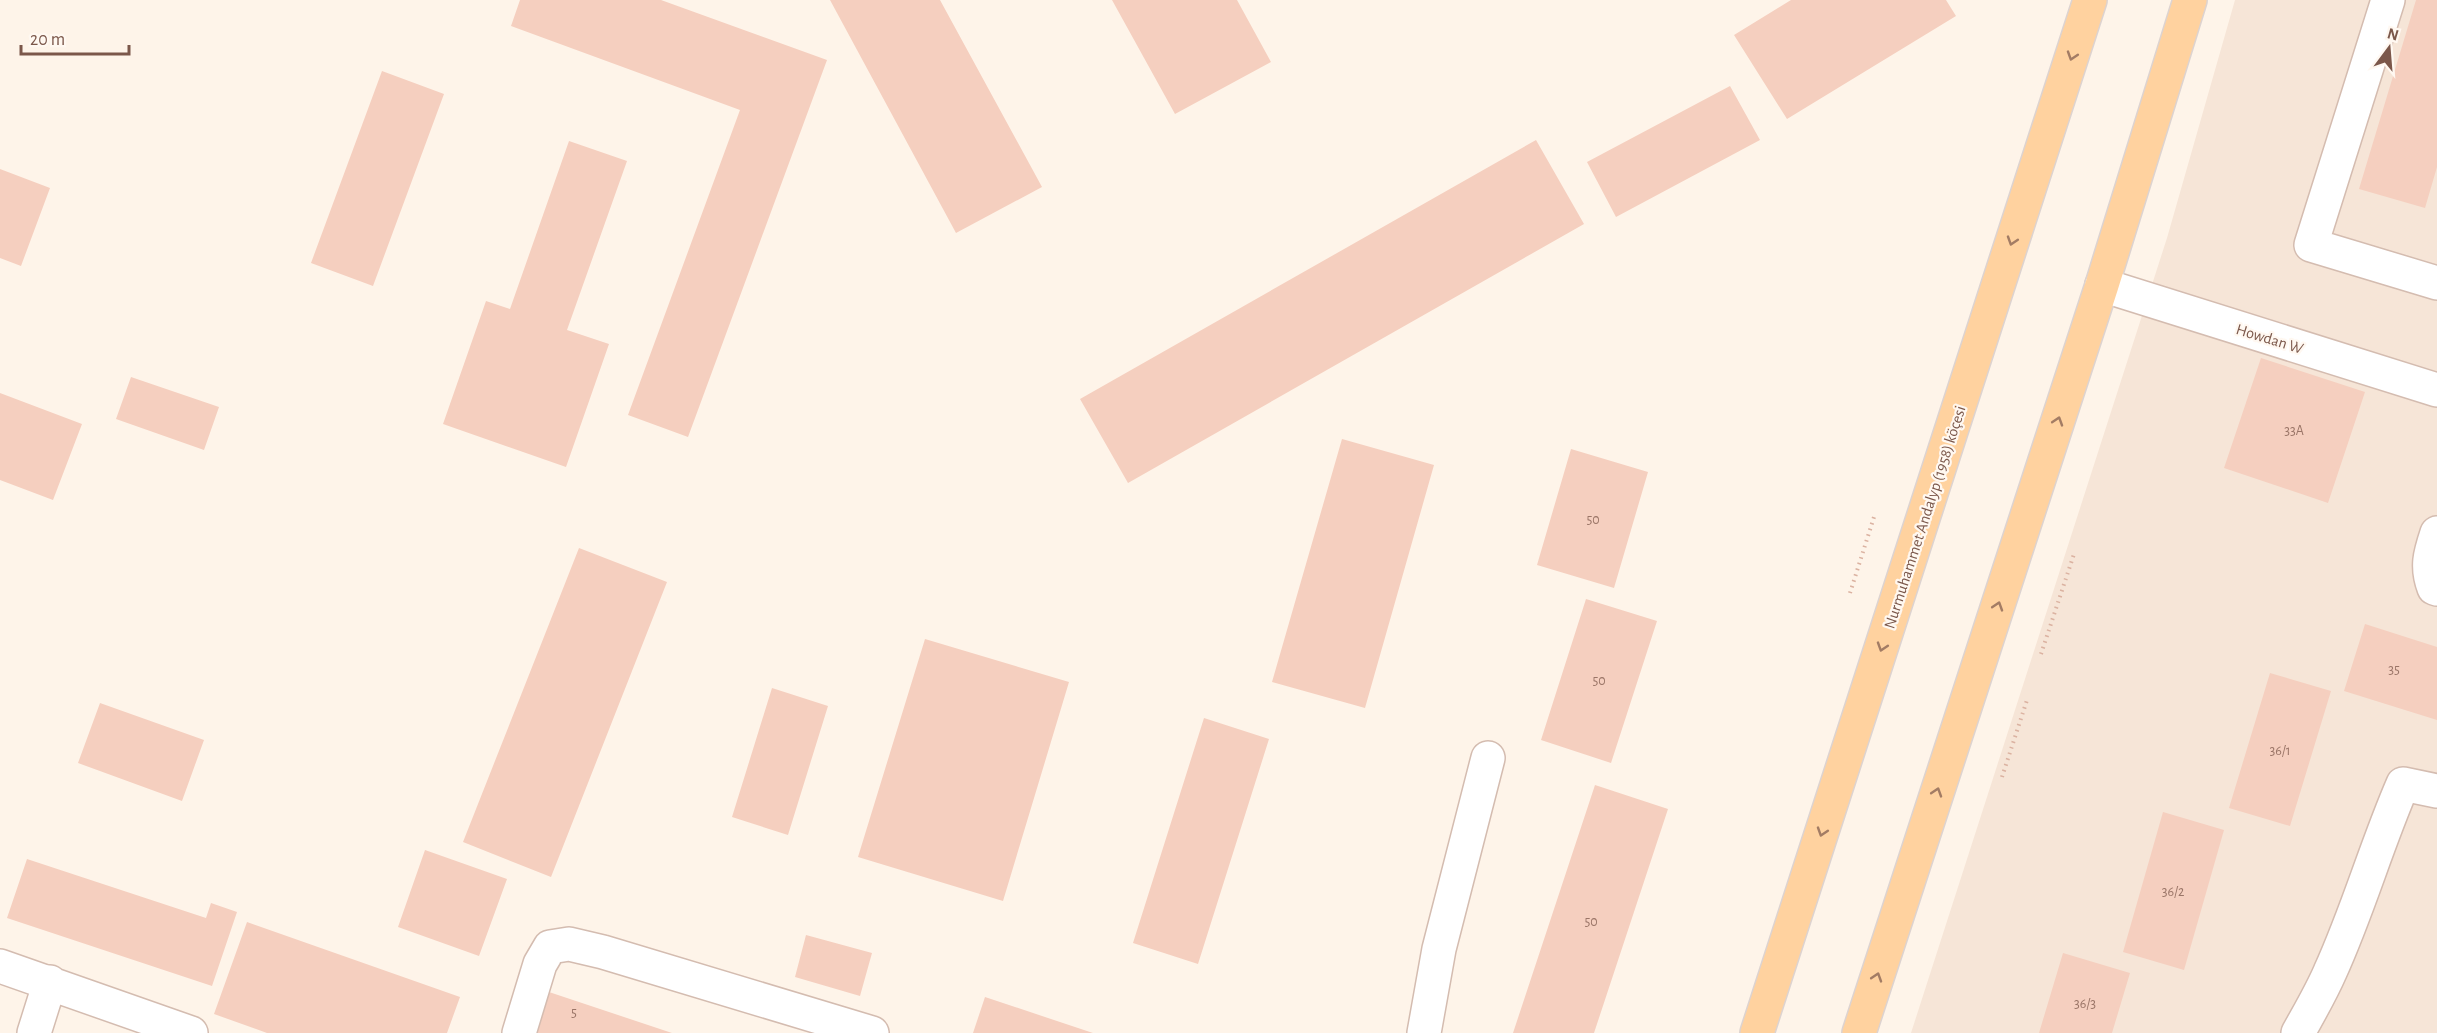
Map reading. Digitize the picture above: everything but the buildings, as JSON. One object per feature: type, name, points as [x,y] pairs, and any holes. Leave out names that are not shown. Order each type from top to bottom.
[{"type":"main road","name":"Nurmuhammet Andalyp (1958) köçesi","points":[[1757,1033],[2090,0]]},
{"type":"main road","points":[[1859,1033],[2102,285],[2190,0]]},
{"type":"street","points":[[2388,0],[2311,245],[2437,283]]},
{"type":"street","name":"Howdan W","points":[[2102,285],[2437,390]]},
{"type":"street","points":[[2437,533],[2431,552],[2429,573],[2434,588],[2437,589]]},
{"type":"street","points":[[1424,1033],[1439,949],[1488,758]]},
{"type":"street","points":[[2298,1033],[2330,972],[2403,784],[2437,791]]},
{"type":"street","points":[[519,1033],[540,964],[550,947],[569,944],[614,955],[872,1033]]},
{"type":"street","points":[[0,966],[191,1033]]},
{"type":"street","points":[[34,1033],[50,982]]},
{"type":"path","points":[[1850,593],[1874,517]]},
{"type":"path","points":[[2042,654],[2074,554]]},
{"type":"path","points":[[2002,777],[2027,700]]},
{"type":"shaded area","points":[[2235,0],[2437,0],[2437,1033],[1911,1033],[2167,238]]}]
